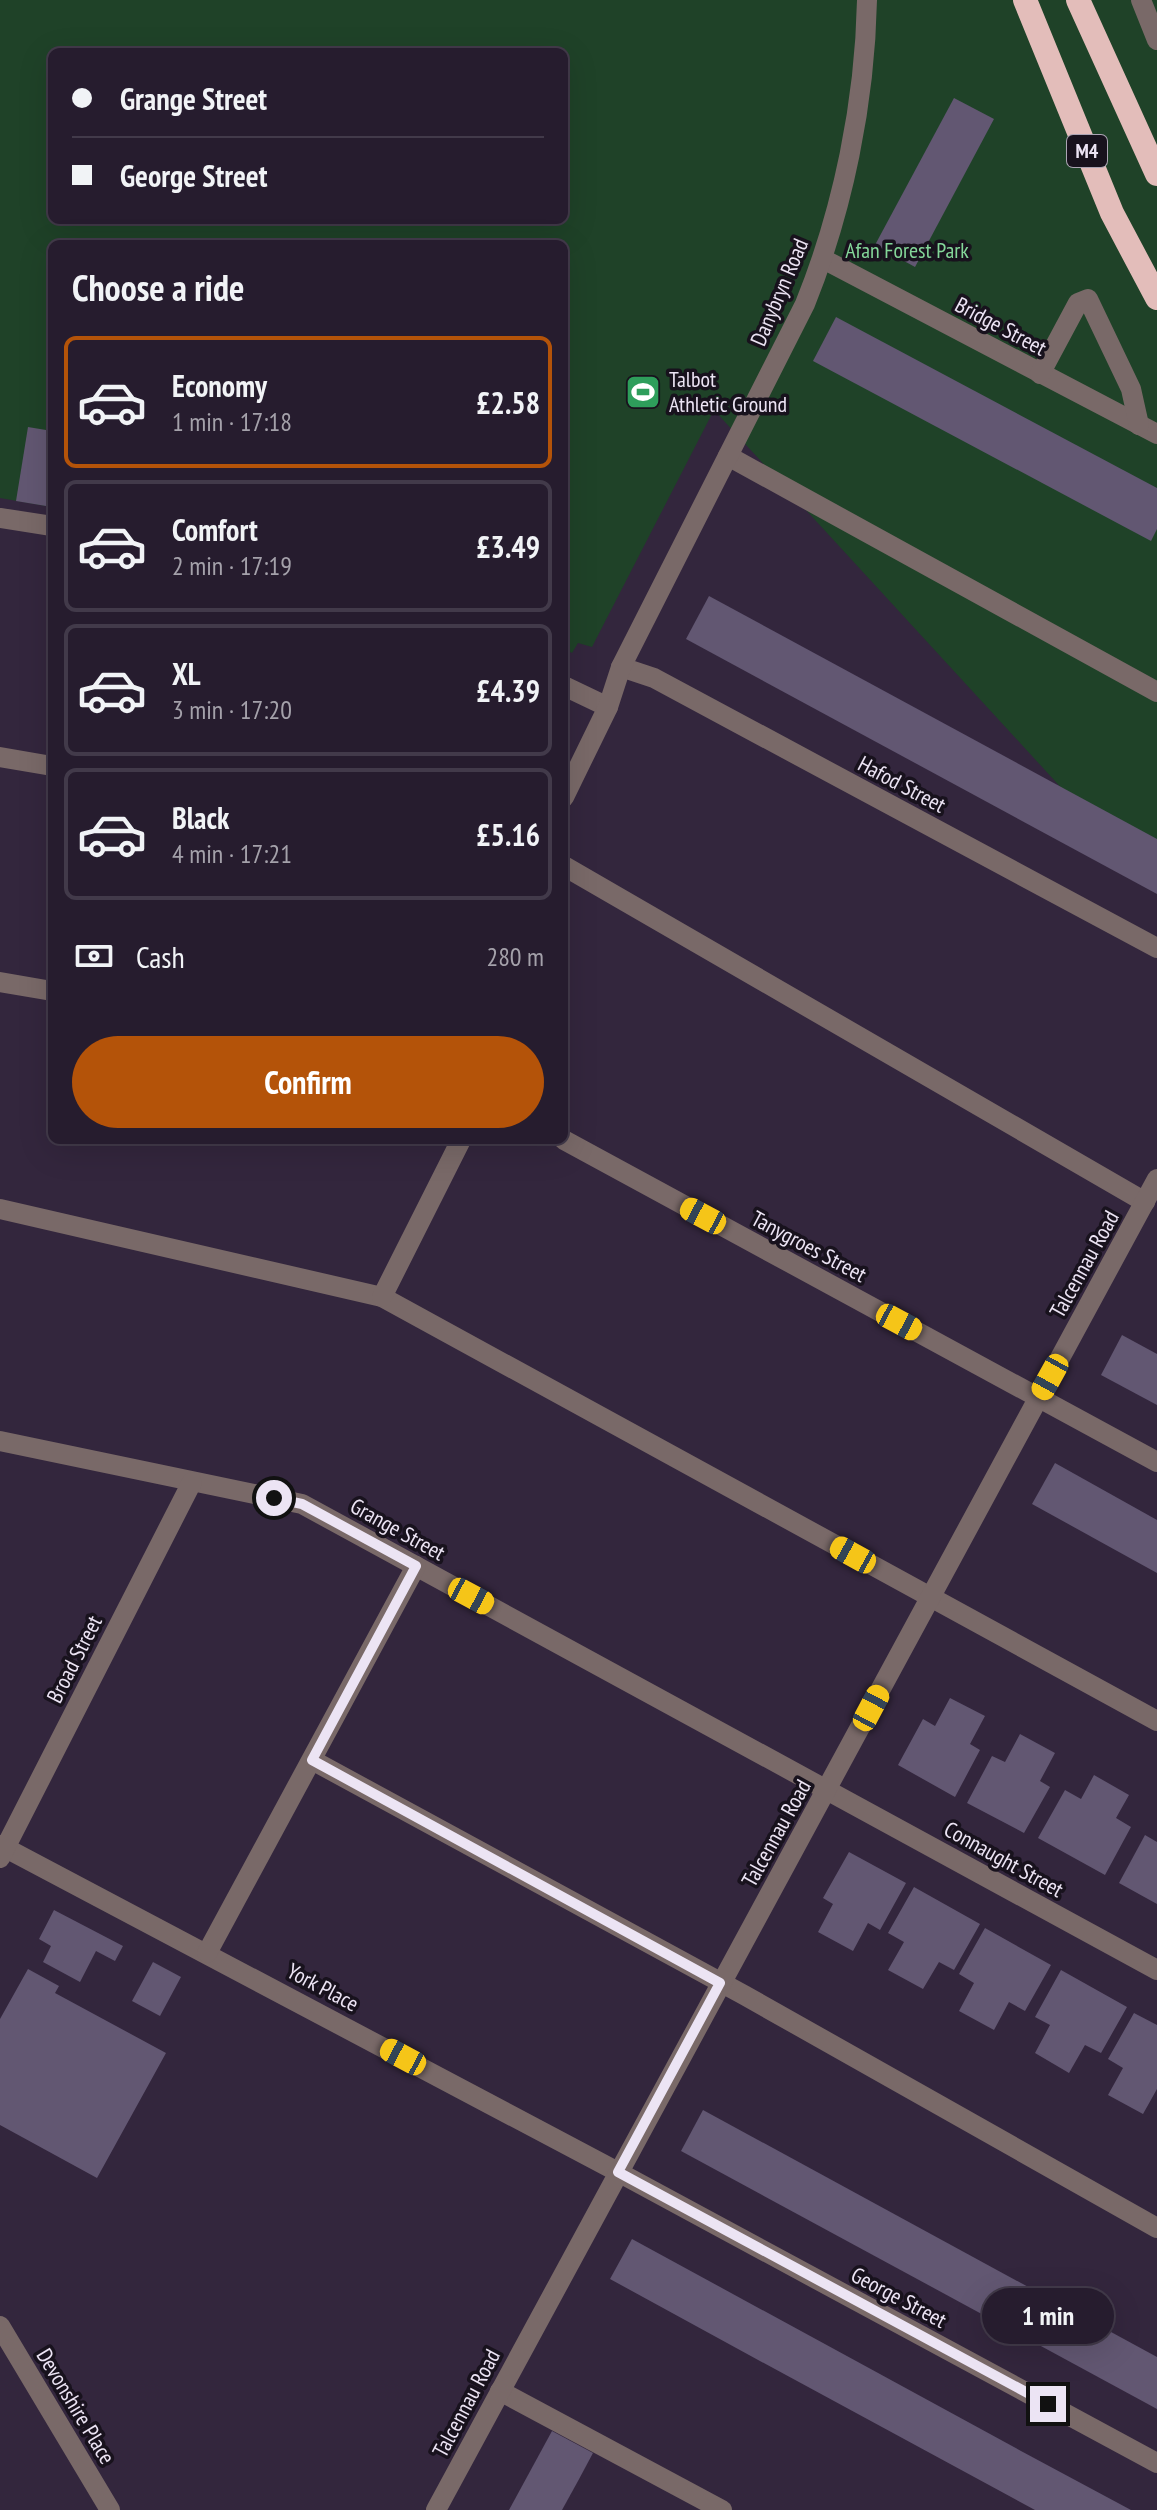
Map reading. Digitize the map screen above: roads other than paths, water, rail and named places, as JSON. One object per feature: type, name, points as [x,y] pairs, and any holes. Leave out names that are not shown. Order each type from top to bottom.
[{"type":"highway","name":"M4","points":[[1025,0],[1112,213],[1157,298]]},
{"type":"highway","name":"M4","points":[[1078,0],[1157,174]]},
{"type":"street","name":"Danybryn Road","points":[[568,789],[608,707],[621,667],[805,304],[823,259],[856,115],[866,45],[867,0]]},
{"type":"street","points":[[1141,0],[1157,40]]},
{"type":"street","name":"Bridge Street","points":[[823,259],[1148,429]]},
{"type":"street","points":[[1040,374],[1078,303],[1088,299],[1148,429]]},
{"type":"street","points":[[728,456],[1157,692]]},
{"type":"street","points":[[0,518],[48,525]]},
{"type":"street","name":"Hafod Street","points":[[621,667],[654,678],[1157,948]]},
{"type":"street","points":[[568,688],[608,707]]},
{"type":"street","points":[[0,757],[48,765]]},
{"type":"street","points":[[568,868],[1145,1202]]},
{"type":"street","points":[[0,982],[48,990]]},
{"type":"street","name":"Tanygroes Street","points":[[568,1142],[1157,1462]]},
{"type":"street","points":[[382,1297],[459,1144]]},
{"type":"street","name":"Talcennau Road","points":[[436,2510],[1157,1179]]},
{"type":"street","points":[[0,1209],[382,1297],[929,1599],[1157,1721]]},
{"type":"street","name":"Grange Street","points":[[0,1441],[302,1504],[828,1789]]},
{"type":"street","name":"Broad Street","points":[[2,1850],[192,1482]]},
{"type":"street","points":[[207,1953],[416,1566]]},
{"type":"street","points":[[312,1760],[720,1983],[1157,2228]]},
{"type":"street","name":"Connaught Street","points":[[828,1789],[1157,1970]]},
{"type":"street","name":"York Place","points":[[2,1850],[207,1953],[618,2172]]},
{"type":"street","name":"George Street","points":[[618,2172],[1157,2463]]},
{"type":"street","name":"Devonshire Place","points":[[0,2326],[110,2510]]},
{"type":"street","points":[[500,2391],[709,2507]]},
{"type":"place","name":"Talbot Athletic Ground","points":[[643,392]]},
{"type":"park label","name":"Afan Forest Park","points":[[907,250]]}]
